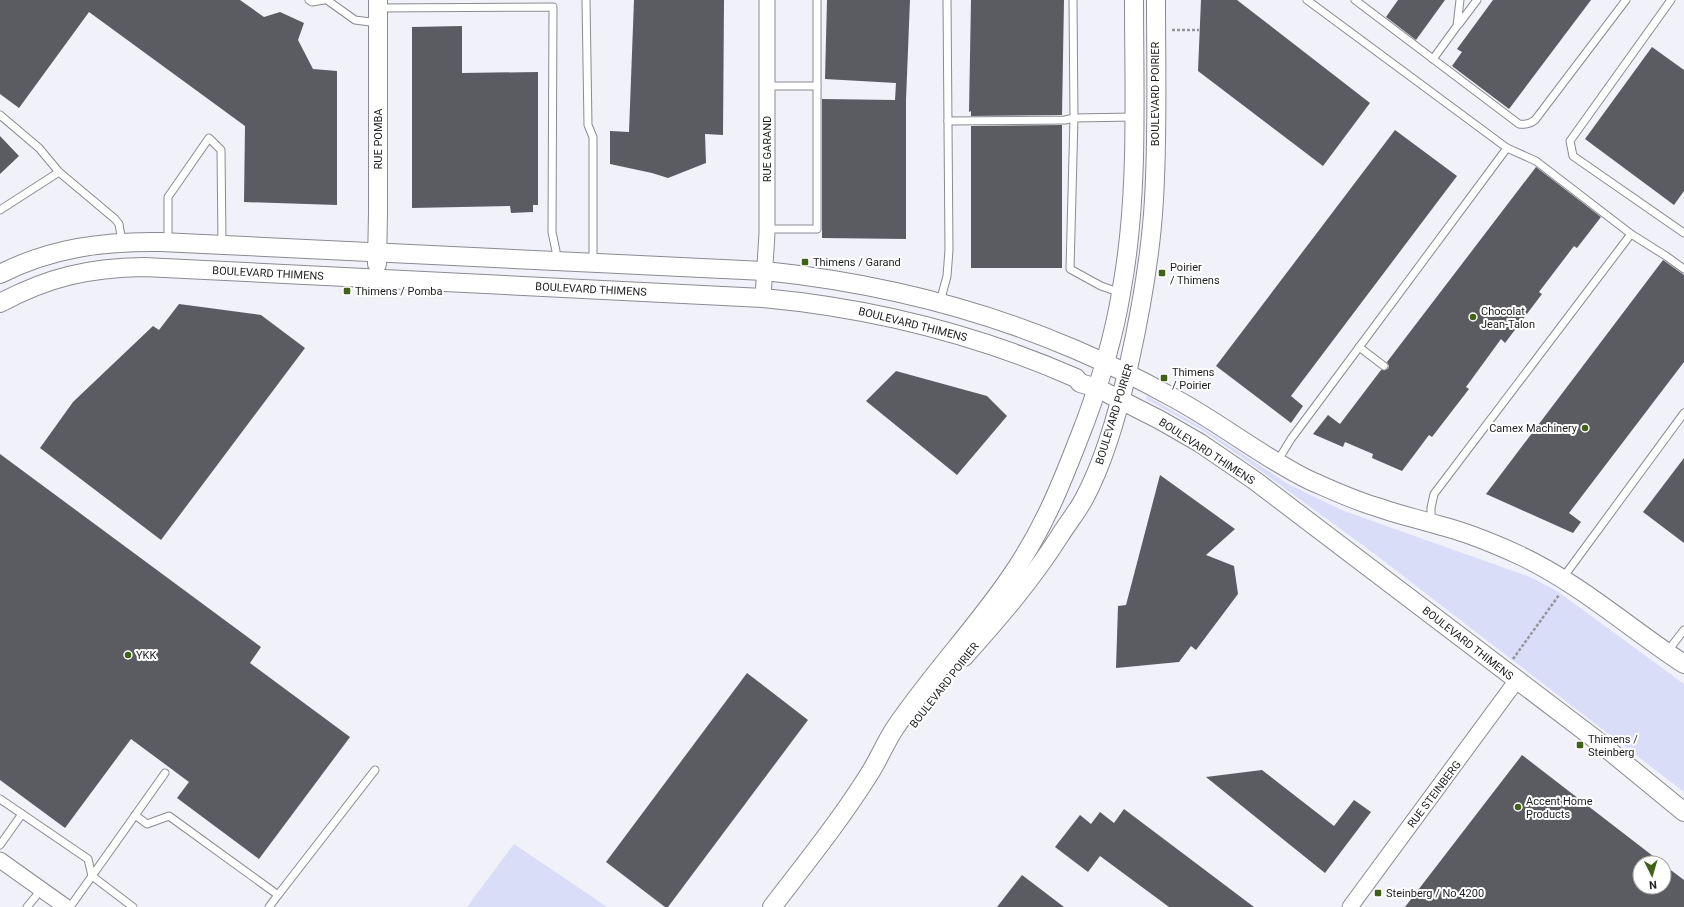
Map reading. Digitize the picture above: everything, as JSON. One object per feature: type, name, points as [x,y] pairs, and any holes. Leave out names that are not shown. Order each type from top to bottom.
[{"type":"street","name":"RUE GARAND","points":[[763,298],[767,229],[767,0]]},
{"type":"street","name":"BOULEVARD POIRIER","points":[[772,907],[830,831],[868,776],[894,729],[987,610],[1024,556],[1060,487],[1097,388],[1114,329],[1122,293],[1128,252],[1132,206],[1134,0]]},
{"type":"street","name":"BOULEVARD POIRIER","points":[[868,776],[906,734],[954,670],[1010,604],[1044,560],[1087,493],[1103,455],[1127,374],[1145,289],[1153,216],[1155,161],[1156,0]]},
{"type":"street","name":"RUE POMBA","points":[[376,279],[378,10]]},
{"type":"street","points":[[0,274],[23,263],[55,252],[86,246],[122,242],[168,242],[765,271],[849,283],[940,302],[1038,334],[1104,363],[1189,406],[1277,462],[1306,478],[1344,495],[1377,508],[1460,531],[1539,565],[1562,585],[1684,664]]},
{"type":"street","name":"BOULEVARD THIMENS","points":[[0,303],[36,286],[65,276],[90,271],[121,268],[160,268],[763,298],[806,302],[858,311],[908,321],[953,333],[1037,361],[1076,378],[1080,382],[1097,388],[1180,431],[1242,471],[1595,738],[1684,812]]},
{"type":"street","name":"RUE STEINBERG","points":[[1350,907],[1517,680]]},
{"type":"street","points":[[0,860],[66,907]]},
{"type":"lane","points":[[309,0],[312,2],[325,0],[354,20],[378,10],[553,7],[552,232],[556,252],[555,261]]},
{"type":"lane","points":[[586,0],[588,125],[593,137],[592,263]]},
{"type":"lane","points":[[767,229],[817,229],[817,0]]},
{"type":"lane","points":[[940,302],[946,276],[949,250],[947,0]]},
{"type":"lane","points":[[1073,0],[1074,118],[1070,269],[1101,286],[1122,293]]},
{"type":"lane","points":[[1307,0],[1507,148],[1536,161],[1631,234],[1684,269]]},
{"type":"lane","points":[[1355,0],[1519,124],[1530,124],[1546,108],[1626,0]]},
{"type":"lane","points":[[1457,26],[1460,0]]},
{"type":"lane","points":[[1433,59],[1477,0]]},
{"type":"lane","points":[[1671,0],[1570,141],[1573,156],[1684,233]]},
{"type":"lane","points":[[767,86],[817,86]]},
{"type":"lane","points":[[0,115],[39,148],[59,172],[115,219],[119,224],[122,242]]},
{"type":"lane","points":[[948,121],[1065,120],[1074,118],[1134,117]]},
{"type":"lane","points":[[168,242],[168,197],[209,138],[221,150],[222,245]]},
{"type":"lane","points":[[1277,462],[1291,439],[1507,148]]},
{"type":"lane","points":[[0,210],[59,172]]},
{"type":"lane","points":[[1431,522],[1431,508],[1434,494],[1631,234]]},
{"type":"lane","points":[[1359,347],[1384,366]]},
{"type":"lane","points":[[1562,585],[1684,413]]},
{"type":"lane","points":[[1666,653],[1684,630]]},
{"type":"lane","points":[[269,907],[374,770]]},
{"type":"lane","points":[[70,907],[165,773]]},
{"type":"lane","points":[[0,799],[88,859],[92,876],[133,907]]},
{"type":"lane","points":[[0,845],[22,814]]},
{"type":"lane","points":[[135,815],[147,824],[169,816],[278,895]]},
{"type":"lane","points":[[27,907],[41,890]]},
{"type":"path","points":[[1170,30],[1199,30]]},
{"type":"path","points":[[1510,662],[1562,585]]},
{"type":"shaded area","points":[[1147,396],[1201,427],[1288,484],[1344,511],[1530,577],[1557,591],[1684,684],[1684,792],[1368,549],[1202,430],[1146,399]]},
{"type":"shaded area","points":[[514,844],[607,907],[467,907]]},
{"type":"building","points":[[0,0],[240,0],[264,17],[280,12],[304,23],[298,40],[313,69],[337,71],[337,205],[244,202],[245,126],[89,12],[19,108],[0,94]]},
{"type":"building","points":[[634,0],[724,0],[723,135],[705,134],[706,163],[668,178],[610,164],[610,131],[629,132]]},
{"type":"building","points":[[827,0],[910,0],[906,100],[906,239],[822,238],[822,99],[895,100],[896,83],[825,79]]},
{"type":"building","points":[[971,0],[1064,0],[1062,115],[971,116],[971,111],[969,112]]},
{"type":"building","points":[[1201,0],[1237,0],[1370,103],[1323,166],[1198,71]]},
{"type":"building","points":[[1398,0],[1445,0],[1416,40],[1386,17]]},
{"type":"building","points":[[1493,0],[1591,0],[1509,109],[1452,66],[1462,52],[1457,49]]},
{"type":"building","points":[[462,26],[462,73],[538,72],[538,205],[533,205],[533,212],[511,213],[510,206],[412,208],[412,27]]},
{"type":"building","points":[[1652,47],[1684,70],[1684,191],[1674,205],[1585,139]]},
{"type":"building","points":[[1062,125],[1062,268],[971,268],[971,126]]},
{"type":"building","points":[[1395,130],[1457,176],[1291,396],[1303,406],[1291,423],[1216,366]]},
{"type":"building","points":[[0,136],[19,156],[0,174]]},
{"type":"building","name":"Chocolat Jean-Talon","points":[[1536,167],[1601,217],[1577,248],[1574,246],[1539,292],[1542,294],[1505,343],[1501,339],[1466,387],[1469,389],[1432,437],[1429,435],[1402,471],[1372,458],[1373,454],[1345,442],[1343,447],[1313,434],[1328,415],[1340,424],[1381,370],[1388,369],[1389,366],[1387,362]]},
{"type":"building","name":"Camex Machinery","points":[[1663,260],[1684,275],[1684,362],[1569,513],[1581,522],[1573,533],[1486,494]]},
{"type":"building","points":[[179,304],[261,315],[305,348],[161,540],[40,448],[73,402],[153,326],[159,330]]},
{"type":"building","points":[[896,371],[987,396],[1007,416],[957,475],[866,401]]},
{"type":"building","name":"YKK","points":[[0,454],[261,647],[250,663],[350,737],[259,859],[177,798],[189,782],[131,739],[65,828],[0,780]]},
{"type":"building","points":[[1684,458],[1684,543],[1643,512]]},
{"type":"building","points":[[1160,475],[1235,529],[1206,555],[1234,566],[1238,594],[1196,650],[1191,646],[1179,662],[1116,668],[1118,606],[1126,605]]},
{"type":"building","points":[[747,673],[808,720],[668,907],[665,907],[606,862]]},
{"type":"building","points":[[1522,755],[1652,855],[1632,855],[1632,895],[1672,895],[1672,871],[1684,880],[1684,907],[1405,907]]},
{"type":"building","points":[[1262,770],[1334,826],[1354,800],[1371,812],[1325,873],[1206,777]]},
{"type":"building","points":[[1124,809],[1254,907],[1169,907],[1100,856],[1088,872],[1055,847],[1080,815],[1091,824],[1100,812],[1114,823]]},
{"type":"building","points":[[1022,875],[1064,907],[997,907]]},
{"type":"place","name":"Thimens / Garand","points":[[805,262]]},
{"type":"place","name":"Poirier / Thimens","points":[[1162,273]]},
{"type":"place","name":"Thimens / Pomba","points":[[347,291]]},
{"type":"place","name":"Chocolat Jean-Talon","points":[[1473,317]]},
{"type":"place","name":"Thimens / Poirier","points":[[1164,378]]},
{"type":"place","name":"Camex Machinery","points":[[1585,428]]},
{"type":"place","name":"YKK","points":[[128,655]]},
{"type":"place","name":"Thimens / Steinberg","points":[[1580,745]]},
{"type":"place","name":"Accent Home Products","points":[[1518,807]]},
{"type":"place","name":"Steinberg / No 4200","points":[[1378,893]]}]
